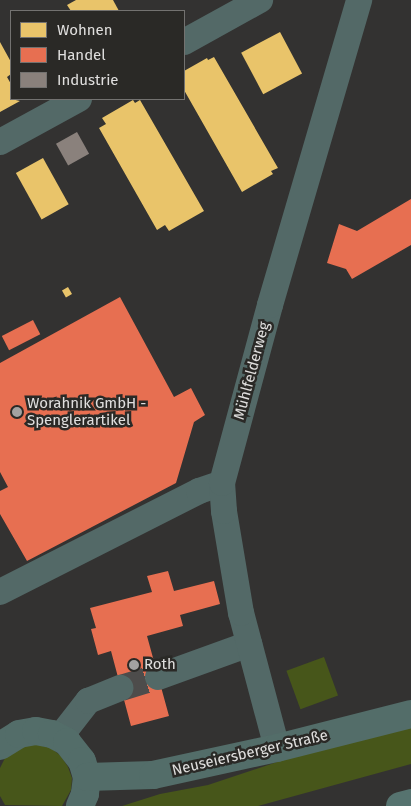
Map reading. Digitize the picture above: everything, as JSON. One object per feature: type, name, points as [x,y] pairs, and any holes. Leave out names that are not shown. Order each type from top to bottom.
[{"type":"highway","points":[[400,806],[411,803]]},
{"type":"main road","name":"Neuseiersberger Straße","points":[[86,777],[153,775],[277,748],[411,714]]},
{"type":"main road","points":[[4,737],[36,731],[60,737],[78,754],[86,777],[85,794],[80,806]]},
{"type":"street","points":[[185,41],[260,0]]},
{"type":"street","name":"Mühlfelderweg","points":[[277,748],[241,613],[224,511],[222,483],[270,305],[360,0]]},
{"type":"street","points":[[0,142],[77,100]]},
{"type":"street","points":[[0,592],[199,490],[222,483]]},
{"type":"street","points":[[158,677],[249,644]]},
{"type":"street","points":[[60,737],[88,701],[121,688]]},
{"type":"green space","points":[[324,657],[338,696],[300,709],[286,671]]},
{"type":"green space","points":[[411,727],[411,764],[258,806],[122,806],[160,794],[208,785],[295,756]]},
{"type":"green space","points":[[27,745],[51,748],[61,756],[68,767],[72,778],[71,790],[62,806],[5,805],[0,796],[0,768],[5,758]]},
{"type":"building: Wohnen","points":[[76,0],[113,0],[118,10],[70,10],[67,5]]},
{"type":"building: Wohnen","points":[[280,32],[302,73],[263,94],[241,53]]},
{"type":"building: Wohnen","points":[[0,42],[10,60],[10,75],[7,77],[10,82],[10,100],[20,101],[0,112]]},
{"type":"building: Wohnen","points":[[214,57],[278,168],[271,171],[273,174],[242,192],[185,92],[185,70],[207,58],[208,60]]},
{"type":"building: Wohnen","points":[[133,100],[135,103],[140,100],[204,211],[169,231],[165,225],[157,230],[99,128],[106,124],[102,118]]},
{"type":"building: Wohnen","points":[[43,158],[69,204],[42,219],[16,173]]},
{"type":"building: Wohnen","points":[[68,287],[72,294],[66,297],[62,290]]},
{"type":"building: Handel","points":[[411,199],[411,245],[352,279],[346,269],[327,263],[339,224],[357,231]]},
{"type":"building: Handel","points":[[120,297],[174,397],[191,388],[205,415],[194,422],[176,483],[27,561],[0,514],[0,491],[8,487],[0,472],[0,363]]},
{"type":"building: Handel","points":[[33,320],[40,334],[9,350],[2,336]]},
{"type":"building: Handel","points":[[168,571],[174,591],[214,581],[220,604],[180,615],[183,626],[147,636],[169,716],[131,726],[111,651],[98,655],[91,629],[96,628],[90,608],[152,592],[147,576]]},
{"type":"building: Industrie","points":[[77,132],[89,154],[68,166],[56,144]]},
{"type":"tunnel","points":[[121,688],[158,677]]},
{"type":"place","name":"Worahnik GmbH - Spenglerartikel","points":[[17,412]]},
{"type":"place","name":"Roth","points":[[134,665]]}]
